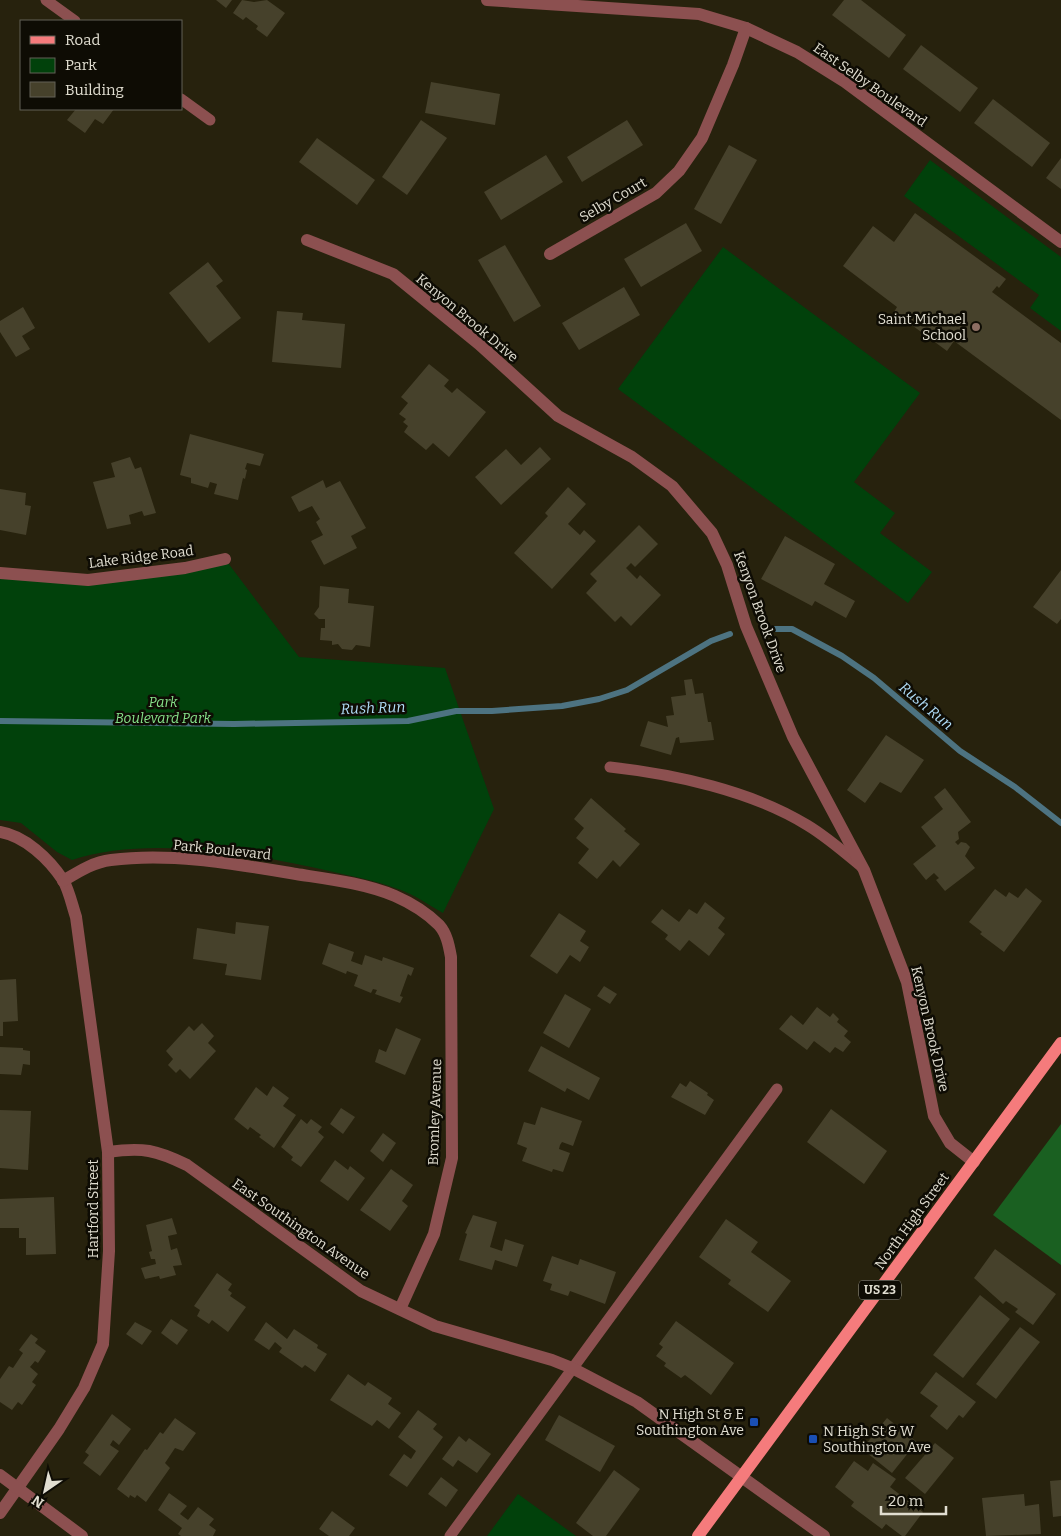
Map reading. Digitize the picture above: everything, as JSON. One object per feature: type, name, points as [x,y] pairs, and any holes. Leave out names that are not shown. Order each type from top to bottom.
[{"type":"main road","name":"North High Street","points":[[698,1536],[1061,1044]]},
{"type":"street","name":"East Selby Boulevard","points":[[487,0],[699,14],[746,28],[797,52],[845,82],[1061,242]]},
{"type":"street","name":"Selby Court","points":[[550,254],[656,193],[679,171],[702,138],[733,66],[746,28]]},
{"type":"street","name":"Kenyon Brook Drive","points":[[307,240],[393,274],[479,344],[558,416],[632,457],[672,486],[712,533],[727,565],[746,626],[793,737],[864,870],[907,982],[934,1116],[950,1143],[974,1162]]},
{"type":"street","name":"Lake Ridge Road","points":[[0,573],[88,580],[185,568],[226,559]]},
{"type":"street","points":[[0,832],[8,833],[33,847],[63,881]]},
{"type":"street","name":"Park Boulevard","points":[[63,881],[88,866],[109,860],[167,858],[238,864],[344,882],[394,896],[428,916],[441,927],[447,938]]},
{"type":"street","name":"Hartford Street","points":[[0,1513],[18,1489],[84,1388],[103,1344],[108,1251],[108,1152],[76,917],[63,881]]},
{"type":"street","name":"Bromley Avenue","points":[[400,1309],[434,1234],[452,1158],[452,957],[447,938]]},
{"type":"street","name":"East Southington Avenue","points":[[108,1152],[132,1149],[161,1152],[187,1165],[361,1291],[435,1326],[552,1360],[614,1388],[660,1416],[824,1536]]},
{"type":"street","points":[[0,1475],[82,1536]]},
{"type":"lane","points":[[46,0],[74,20]]},
{"type":"lane","points":[[182,100],[210,120]]},
{"type":"lane","points":[[610,767],[659,773],[766,804],[807,825],[864,870]]},
{"type":"lane","points":[[450,1536],[777,1088]]},
{"type":"green space","points":[[930,160],[1061,257],[1061,331],[1030,308],[1039,295],[904,196]]},
{"type":"green space","points":[[723,247],[920,393],[854,482],[895,513],[880,533],[932,572],[908,603],[618,389]]},
{"type":"green space","name":"Park Boulevard Park","points":[[225,559],[299,657],[445,668],[494,809],[443,913],[410,894],[380,883],[234,853],[166,848],[133,849],[101,853],[72,860],[57,852],[21,823],[0,820],[0,573],[110,578]]},
{"type":"green space","points":[[1061,1124],[1061,1265],[993,1215]]},
{"type":"green space","points":[[518,1494],[576,1536],[487,1536]]},
{"type":"building","points":[[216,0],[232,0],[226,8]]},
{"type":"building","points":[[242,0],[254,2],[267,0],[285,13],[267,37],[256,29],[258,26],[246,17],[243,20],[233,13]]},
{"type":"building","points":[[844,0],[861,0],[906,35],[889,58],[832,15]]},
{"type":"building","points":[[921,45],[978,88],[960,112],[903,69]]},
{"type":"building","points":[[431,82],[500,94],[495,125],[425,113]]},
{"type":"building","points":[[993,99],[1050,143],[1032,167],[974,123]]},
{"type":"building","points":[[75,110],[113,110],[103,124],[95,119],[85,133],[67,120]]},
{"type":"building","points":[[421,120],[447,138],[407,195],[382,177]]},
{"type":"building","points":[[627,120],[643,145],[582,182],[567,157]]},
{"type":"building","points":[[317,138],[375,180],[357,205],[299,162]]},
{"type":"building","points":[[729,145],[757,160],[721,224],[694,209]]},
{"type":"building","points":[[546,155],[563,182],[501,220],[484,192]]},
{"type":"building","points":[[1061,158],[1061,189],[1046,178]]},
{"type":"building","name":"Saint Michael School","points":[[915,213],[1006,279],[999,288],[997,286],[992,292],[1061,343],[1061,420],[954,341],[947,351],[894,312],[897,307],[843,266],[873,226],[894,242]]},
{"type":"building","points":[[686,223],[702,251],[641,287],[624,259]]},
{"type":"building","points":[[505,245],[541,306],[514,322],[478,260]]},
{"type":"building","points":[[208,262],[223,281],[216,286],[241,318],[209,343],[169,293]]},
{"type":"building","points":[[624,287],[640,315],[579,350],[562,323]]},
{"type":"building","points":[[23,307],[35,328],[22,336],[30,349],[16,357],[0,332],[0,321]]},
{"type":"building","points":[[277,311],[303,313],[302,320],[345,324],[341,368],[272,362]]},
{"type":"building","points":[[429,364],[449,380],[444,386],[452,393],[457,388],[486,412],[449,457],[433,443],[426,450],[404,432],[408,426],[403,422],[406,419],[399,414],[408,403],[401,397]]},
{"type":"building","points":[[190,434],[264,454],[260,466],[247,463],[245,479],[243,478],[238,500],[214,494],[217,484],[210,482],[208,488],[191,483],[191,478],[180,475]]},
{"type":"building","points":[[540,447],[551,459],[501,505],[475,477],[506,449],[521,465]]},
{"type":"building","points":[[130,457],[135,469],[141,467],[156,513],[144,516],[142,511],[129,515],[131,524],[107,529],[93,482],[115,477],[111,463]]},
{"type":"building","points":[[323,480],[326,488],[340,481],[366,528],[351,536],[357,548],[324,565],[311,541],[323,535],[316,522],[320,519],[312,506],[299,512],[291,497]]},
{"type":"building","points":[[568,487],[586,504],[568,524],[580,535],[584,530],[596,541],[552,589],[514,553],[548,516],[545,513]]},
{"type":"building","points":[[0,489],[26,493],[25,505],[31,506],[26,535],[0,530]]},
{"type":"building","points":[[639,525],[658,544],[635,567],[631,563],[626,568],[637,579],[640,575],[661,595],[631,626],[621,616],[615,622],[586,593],[597,581],[590,574]]},
{"type":"building","points":[[785,536],[835,564],[824,584],[855,601],[846,618],[815,601],[812,606],[761,579]]},
{"type":"building","points":[[1061,570],[1061,619],[1057,624],[1033,607]]},
{"type":"building","points":[[320,586],[349,589],[348,603],[374,606],[370,647],[356,645],[352,650],[342,649],[338,644],[332,645],[332,641],[320,640],[321,628],[325,628],[325,619],[319,619],[314,614],[319,607]]},
{"type":"building","points":[[692,679],[695,694],[703,693],[708,722],[711,722],[714,740],[680,743],[679,737],[676,738],[671,755],[640,746],[648,721],[668,727],[666,716],[674,715],[671,697],[686,695],[684,680]]},
{"type":"building","points":[[886,735],[924,760],[901,793],[880,782],[865,803],[847,790]]},
{"type":"building","points":[[945,788],[971,822],[958,832],[959,839],[955,842],[958,845],[961,842],[966,843],[970,847],[965,856],[975,868],[945,891],[936,880],[939,878],[934,873],[926,880],[913,864],[936,846],[921,827],[943,809],[934,797]]},
{"type":"building","points":[[591,798],[640,844],[620,867],[613,860],[597,879],[578,863],[589,849],[576,838],[584,828],[574,819]]},
{"type":"building","points":[[1026,888],[1042,901],[1004,952],[980,934],[982,932],[969,922],[995,889],[1006,897],[1009,892],[1018,898]]},
{"type":"building","points":[[705,902],[725,918],[718,928],[725,934],[709,956],[689,940],[680,951],[665,939],[668,935],[651,922],[662,909],[679,922],[689,909],[697,914]]},
{"type":"building","points":[[559,913],[586,931],[580,941],[589,947],[580,962],[570,955],[557,974],[530,956]]},
{"type":"building","points":[[236,922],[269,926],[261,980],[225,975],[227,964],[193,959],[197,928],[235,934]]},
{"type":"building","points":[[329,943],[354,952],[351,961],[362,965],[365,955],[382,961],[383,957],[414,968],[411,976],[408,974],[400,996],[403,997],[400,1003],[375,994],[377,990],[373,989],[371,993],[354,986],[358,975],[347,971],[346,974],[322,964]]},
{"type":"building","points":[[16,979],[18,1021],[3,1022],[3,1036],[0,1036],[0,980]]},
{"type":"building","points":[[604,986],[617,994],[610,1004],[597,996]]},
{"type":"building","points":[[565,994],[591,1009],[569,1048],[543,1033]]},
{"type":"building","points":[[817,1007],[830,1017],[833,1013],[839,1019],[837,1022],[848,1031],[844,1036],[851,1042],[843,1052],[835,1047],[830,1053],[814,1041],[807,1050],[779,1029],[791,1015],[803,1025]]},
{"type":"building","points":[[202,1023],[214,1036],[208,1043],[216,1051],[190,1079],[180,1069],[176,1073],[168,1065],[173,1059],[166,1051],[189,1026],[194,1031]]},
{"type":"building","points":[[396,1028],[421,1039],[405,1075],[375,1062],[379,1049],[386,1052]]},
{"type":"building","points":[[541,1046],[600,1078],[589,1100],[567,1088],[565,1092],[528,1071]]},
{"type":"building","points":[[0,1047],[23,1048],[23,1050],[30,1051],[30,1065],[23,1064],[21,1075],[0,1074]]},
{"type":"building","points":[[690,1081],[708,1093],[707,1095],[714,1100],[705,1115],[671,1097],[680,1083],[686,1087]]},
{"type":"building","points":[[273,1086],[289,1098],[283,1106],[296,1115],[274,1148],[259,1137],[261,1135],[250,1127],[248,1130],[234,1119],[256,1087],[267,1096]]},
{"type":"building","points":[[541,1107],[582,1121],[573,1146],[562,1142],[560,1145],[559,1149],[570,1153],[563,1172],[553,1169],[552,1172],[522,1161],[527,1148],[517,1144],[524,1122],[535,1125]]},
{"type":"building","points":[[341,1108],[355,1117],[343,1134],[330,1124]]},
{"type":"building","points":[[831,1109],[887,1151],[864,1184],[807,1142]]},
{"type":"building","points":[[0,1110],[31,1111],[28,1170],[0,1168]]},
{"type":"building","points":[[301,1119],[307,1124],[311,1119],[322,1127],[318,1132],[324,1137],[301,1167],[291,1160],[293,1157],[281,1147]]},
{"type":"building","points":[[383,1133],[396,1143],[383,1162],[370,1151]]},
{"type":"building","points":[[335,1160],[348,1170],[350,1166],[365,1178],[348,1201],[320,1181]]},
{"type":"building","points":[[391,1169],[413,1185],[402,1201],[408,1206],[390,1231],[360,1210]]},
{"type":"building","points":[[54,1197],[56,1254],[26,1255],[26,1238],[19,1238],[19,1228],[0,1228],[0,1199]]},
{"type":"building","points":[[473,1215],[497,1222],[490,1247],[502,1251],[505,1239],[524,1245],[517,1267],[495,1260],[492,1270],[459,1260],[467,1234],[465,1233]]},
{"type":"building","points":[[172,1218],[177,1234],[168,1236],[171,1250],[177,1248],[182,1265],[173,1266],[176,1275],[160,1279],[159,1276],[145,1279],[141,1268],[156,1264],[155,1259],[151,1259],[149,1252],[152,1251],[146,1225]]},
{"type":"building","points":[[726,1219],[758,1242],[751,1252],[791,1281],[768,1312],[728,1284],[731,1280],[699,1257]]},
{"type":"building","points":[[995,1249],[1056,1294],[1033,1325],[1015,1312],[1018,1309],[1006,1301],[1003,1304],[974,1278]]},
{"type":"building","points":[[552,1256],[578,1265],[580,1259],[616,1272],[605,1304],[570,1291],[568,1296],[550,1290],[552,1284],[543,1281]]},
{"type":"building","points":[[217,1273],[232,1284],[228,1290],[232,1293],[230,1296],[246,1307],[228,1332],[212,1320],[209,1324],[197,1316],[200,1310],[194,1306]]},
{"type":"building","points":[[980,1295],[1010,1319],[963,1378],[933,1355]]},
{"type":"building","points":[[171,1319],[188,1330],[177,1345],[161,1333]]},
{"type":"building","points":[[676,1321],[734,1363],[711,1395],[685,1375],[681,1378],[664,1366],[666,1363],[656,1356],[663,1347],[659,1344]]},
{"type":"building","points":[[135,1322],[152,1331],[142,1345],[126,1334]]},
{"type":"building","points":[[266,1322],[287,1339],[294,1329],[318,1345],[317,1348],[327,1354],[315,1372],[305,1365],[302,1368],[279,1352],[282,1348],[275,1342],[269,1350],[254,1340]]},
{"type":"building","points":[[1020,1327],[1040,1342],[996,1399],[976,1384]]},
{"type":"building","points":[[31,1334],[38,1339],[35,1343],[46,1351],[38,1363],[35,1361],[30,1367],[38,1374],[32,1382],[36,1385],[22,1405],[18,1402],[12,1410],[0,1402],[0,1379],[9,1366],[13,1368],[23,1353],[19,1350]]},
{"type":"building","points":[[936,1372],[976,1402],[963,1418],[959,1415],[947,1430],[930,1416],[938,1406],[920,1393]]},
{"type":"building","points":[[348,1374],[365,1386],[368,1382],[392,1398],[388,1404],[401,1413],[389,1429],[377,1420],[372,1426],[330,1400]]},
{"type":"building","points":[[418,1410],[437,1424],[433,1429],[443,1437],[407,1487],[389,1475],[404,1454],[411,1459],[416,1451],[398,1437]]},
{"type":"building","points":[[112,1414],[131,1429],[119,1445],[113,1440],[110,1445],[119,1451],[100,1476],[83,1463],[89,1455],[85,1452]]},
{"type":"building","points":[[559,1415],[615,1446],[600,1472],[545,1440]]},
{"type":"building","points":[[175,1418],[196,1433],[183,1451],[175,1448],[165,1463],[170,1468],[146,1502],[137,1495],[135,1498],[130,1495],[129,1498],[117,1489],[145,1449],[147,1450],[160,1432],[163,1434]]},
{"type":"building","points":[[887,1418],[917,1442],[892,1473],[862,1449]]},
{"type":"building","points":[[459,1436],[466,1442],[469,1438],[491,1454],[477,1473],[458,1460],[453,1467],[442,1459]]},
{"type":"building","points":[[935,1443],[954,1458],[925,1494],[905,1478]]},
{"type":"building","points":[[854,1461],[868,1471],[873,1463],[896,1479],[890,1487],[923,1512],[905,1536],[902,1536],[886,1524],[882,1529],[851,1506],[854,1502],[835,1487]]},
{"type":"building","points":[[614,1470],[640,1489],[606,1536],[593,1536],[576,1523]]},
{"type":"building","points":[[441,1477],[458,1490],[446,1507],[428,1494]]},
{"type":"building","points":[[1061,1480],[1061,1516],[1053,1517],[1050,1481]]},
{"type":"building","points":[[169,1493],[187,1506],[180,1514],[188,1520],[198,1507],[214,1519],[209,1525],[216,1530],[213,1536],[181,1536],[178,1534],[182,1528],[158,1510]]},
{"type":"building","points":[[1024,1494],[1025,1506],[1039,1504],[1041,1534],[986,1536],[982,1498]]},
{"type":"building","points":[[332,1511],[355,1528],[349,1536],[329,1536],[319,1529]]},
{"type":"waterway","name":"Rush Run","points":[[766,629],[792,629],[842,656],[874,678],[960,751],[1015,787],[1061,823]]},
{"type":"waterway","name":"Rush Run","points":[[0,721],[234,724],[408,721],[456,711],[492,711],[562,706],[599,699],[627,690],[711,641],[730,634]]},
{"type":"place","name":"Saint Michael School","points":[[976,327]]},
{"type":"place","name":"N High St & E Southington Ave","points":[[754,1422]]},
{"type":"place","name":"N High St & W Southington Ave","points":[[813,1439]]}]
